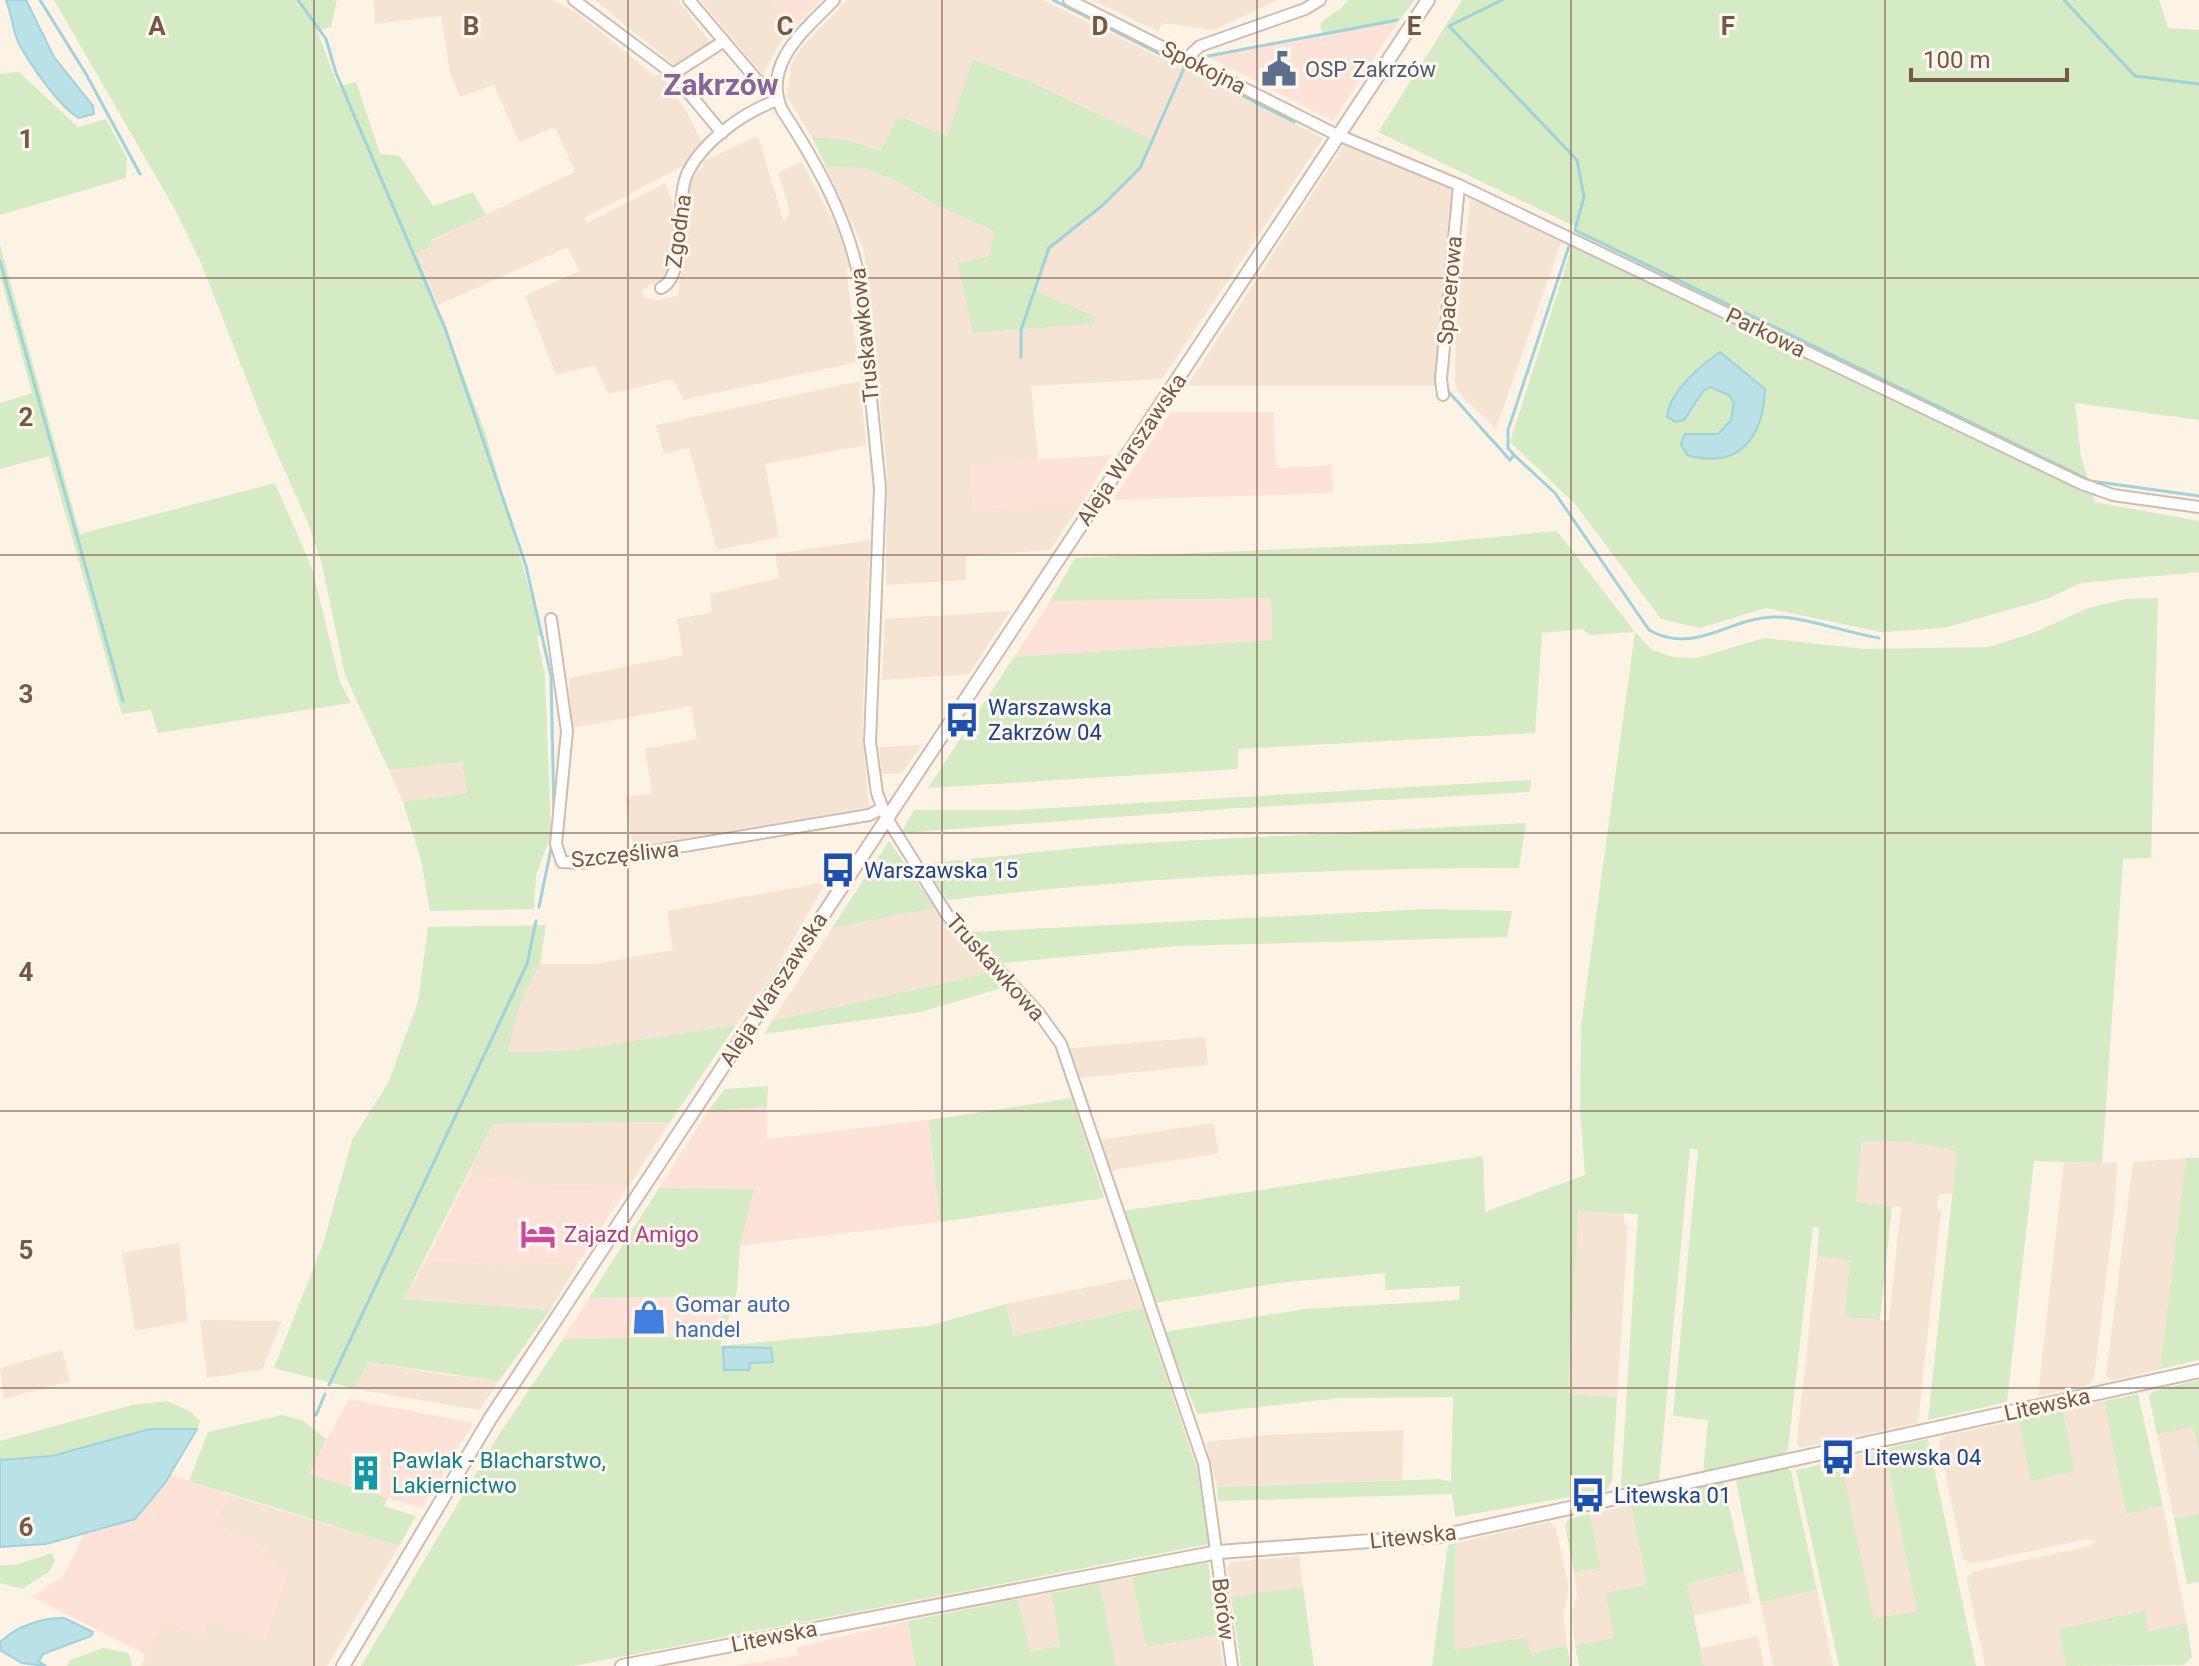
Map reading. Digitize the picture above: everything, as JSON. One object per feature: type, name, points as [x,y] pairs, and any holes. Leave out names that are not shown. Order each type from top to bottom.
[{"type":"street","points":[[574,0],[673,74],[722,133]]},
{"type":"street","points":[[689,0],[756,79],[778,99]]},
{"type":"street","points":[[778,99],[784,56],[834,0]]},
{"type":"street","name":"Spokojna","points":[[1069,0],[1339,134]]},
{"type":"street","points":[[1187,58],[1200,46],[1305,9],[1320,0]]},
{"type":"street","name":"Aleja Warszawska","points":[[343,1666],[490,1419],[884,812],[1428,0]]},
{"type":"street","points":[[673,74],[724,41]]},
{"type":"street","name":"Zgodna","points":[[661,288],[674,274],[682,193],[688,172],[722,133],[778,99]]},
{"type":"street","name":"Truskawkowa","points":[[778,99],[840,214],[854,249],[859,278],[880,488],[870,742],[884,812],[948,916],[1038,1012],[1061,1044],[1204,1464],[1218,1552]]},
{"type":"street","name":"Parkowa","points":[[1339,134],[1459,185],[2082,484],[2113,495],[2199,507]]},
{"type":"street","name":"Spacerowa","points":[[1443,395],[1441,379],[1459,185]]},
{"type":"street","name":"Szczęśliwa","points":[[551,619],[567,731],[556,844],[562,862],[582,863],[688,847],[884,812]]},
{"type":"street","name":"Litewska","points":[[622,1666],[1218,1552],[1441,1536],[2199,1371]]},
{"type":"street","name":"Borów","points":[[1218,1552],[1232,1666]]},
{"type":"shaded area","points":[[374,0],[553,0],[577,13],[655,76],[661,73],[688,114],[704,147],[683,166],[584,218],[587,223],[665,183],[673,203],[672,253],[666,276],[642,290],[644,298],[658,300],[678,296],[690,180],[703,167],[702,162],[758,136],[784,222],[790,211],[778,173],[802,162],[837,229],[850,266],[846,268],[858,362],[683,400],[673,379],[608,394],[595,365],[556,375],[525,296],[579,271],[568,247],[438,305],[417,252],[431,241],[575,172],[555,127],[519,142],[494,85],[460,97],[450,73],[441,16],[375,24]]},
{"type":"shaded area","points":[[595,0],[678,0],[712,45],[678,68]]},
{"type":"shaded area","points":[[700,0],[771,0],[792,30],[780,42],[763,75]]},
{"type":"shaded area","points":[[771,0],[821,0],[792,30]]},
{"type":"shaded area","points":[[847,0],[1043,0],[1323,138],[1162,379],[1031,386],[1038,460],[971,464],[973,509],[1082,502],[1050,550],[966,556],[966,580],[886,585],[887,469],[864,249],[826,167],[864,168],[897,181],[938,206],[995,231],[974,333],[1094,324],[1094,316],[1033,290],[1055,240],[1104,206],[1143,164],[1153,141],[1029,81],[974,59],[947,136],[882,151],[848,140],[812,137],[787,97],[791,65],[800,49]]},
{"type":"shaded area","points":[[1092,0],[1278,0],[1214,30],[1161,23],[1159,32]]},
{"type":"shaded area","points":[[1398,22],[1333,121],[1209,57],[1324,36]]},
{"type":"shaded area","points":[[1344,145],[1451,189],[1453,194],[1438,320],[1437,386],[1187,386]]},
{"type":"shaded area","points":[[1474,200],[1561,242],[1496,429],[1458,392],[1455,382],[1456,325],[1470,202]]},
{"type":"shaded area","points":[[860,381],[866,445],[765,464],[779,537],[717,550],[689,448],[664,454],[656,425]]},
{"type":"shaded area","points":[[1171,412],[1274,412],[1276,468],[1332,465],[1333,493],[1113,500]]},
{"type":"shaded area","points":[[1112,455],[1082,502],[973,510],[970,464]]},
{"type":"shaded area","points":[[870,540],[862,731],[869,807],[633,847],[625,797],[652,793],[645,749],[697,739],[691,706],[572,728],[569,678],[683,655],[677,619],[712,612],[710,594],[779,578],[775,554]]},
{"type":"shaded area","points":[[1271,598],[1272,640],[1014,657],[1050,601]]},
{"type":"shaded area","points":[[1010,611],[969,674],[882,680],[885,619]]},
{"type":"shaded area","points":[[921,745],[902,773],[882,774],[879,747]]},
{"type":"shaded area","points":[[462,762],[467,793],[403,802],[389,770]]},
{"type":"shaded area","points":[[826,882],[774,973],[736,1025],[567,1051],[506,1052],[521,1001],[540,964],[594,964],[673,950],[667,911]]},
{"type":"shaded area","points":[[935,908],[958,940],[989,973],[772,1021],[832,928]]},
{"type":"shaded area","points":[[1205,1037],[1208,1065],[1077,1078],[1070,1048]]},
{"type":"shaded area","points":[[767,1107],[766,1139],[929,1120],[940,1222],[740,1246],[753,1189],[659,1188],[708,1111]]},
{"type":"shaded area","points":[[670,1122],[629,1185],[536,1184],[468,1175],[493,1124]]},
{"type":"shaded area","points":[[1213,1123],[1219,1153],[1109,1171],[1099,1140]]},
{"type":"shaded area","points":[[1862,1141],[1909,1142],[1957,1151],[1953,1194],[1939,1194],[1937,1207],[1941,1212],[1918,1423],[1800,1448],[1797,1441],[1817,1256],[1850,1259],[1844,1317],[1889,1321],[1901,1207],[1856,1202]]},
{"type":"shaded area","points":[[2186,1158],[2160,1369],[2111,1381],[2106,1375],[2133,1162]]},
{"type":"shaded area","points":[[2064,1163],[2117,1163],[2115,1206],[2094,1378],[2088,1385],[2038,1396]]},
{"type":"shaded area","points":[[468,1175],[536,1184],[629,1185],[578,1263],[496,1265],[426,1260]]},
{"type":"shaded area","points":[[1577,1211],[1624,1213],[1624,1222],[1628,1227],[1617,1397],[1568,1394]]},
{"type":"shaded area","points":[[179,1243],[188,1321],[135,1331],[122,1253]]},
{"type":"shaded area","points":[[426,1260],[496,1265],[578,1263],[550,1310],[404,1299]]},
{"type":"shaded area","points":[[1132,1278],[1143,1308],[1012,1336],[1006,1304]]},
{"type":"shaded area","name":"Gomar auto handel","points":[[730,1296],[715,1336],[563,1339],[589,1298]]},
{"type":"shaded area","points":[[200,1320],[282,1321],[262,1370],[207,1378]]},
{"type":"shaded area","points":[[62,1350],[70,1381],[4,1399],[0,1368]]},
{"type":"shaded area","points":[[368,1362],[499,1381],[479,1410],[355,1389]]},
{"type":"shaded area","points":[[349,1399],[473,1423],[422,1508],[308,1474]]},
{"type":"shaded area","points":[[2104,1401],[2126,1513],[2163,1506],[2187,1623],[2149,1631],[2144,1610],[2059,1629],[2066,1666],[1985,1666],[1967,1580],[1972,1572],[2089,1546],[2096,1541],[2088,1539],[1971,1564],[1963,1559],[1939,1443],[1943,1436],[2019,1420],[2030,1481],[2075,1472],[2063,1410]]},
{"type":"shaded area","points":[[2193,1426],[2199,1453],[2199,1514],[2174,1518],[2157,1434]]},
{"type":"shaded area","points":[[1404,1430],[1402,1480],[1217,1487],[1206,1442],[1266,1435]]},
{"type":"shaded area","points":[[1884,1449],[1917,1611],[1874,1620],[1841,1460]]},
{"type":"shaded area","points":[[171,1474],[230,1495],[214,1524],[266,1549],[262,1559],[288,1571],[264,1642],[209,1617],[202,1638],[164,1620],[147,1655],[32,1597],[63,1576],[85,1532],[135,1519]]},
{"type":"shaded area","points":[[230,1495],[399,1546],[327,1666],[141,1666],[163,1620],[209,1617],[264,1641],[262,1559],[266,1549],[213,1524]]},
{"type":"shaded area","points":[[1631,1505],[1647,1585],[1614,1638],[1575,1645],[1572,1614],[1577,1594],[1574,1572],[1601,1568],[1590,1514]]},
{"type":"shaded area","points":[[1549,1522],[1556,1527],[1569,1590],[1563,1615],[1567,1646],[1529,1653],[1526,1637],[1455,1651],[1455,1543]]},
{"type":"shaded area","points":[[1299,1556],[1303,1587],[1231,1597],[1227,1568],[1231,1562]]},
{"type":"shaded area","points":[[1744,1571],[1751,1603],[1693,1616],[1687,1583]]},
{"type":"shaded area","points":[[1132,1577],[1146,1647],[1219,1635],[1223,1666],[1116,1666],[1100,1583]]},
{"type":"shaded area","points":[[1817,1590],[1833,1666],[1773,1666],[1760,1602]]},
{"type":"shaded area","points":[[1051,1593],[1060,1645],[1029,1652],[1018,1599]]},
{"type":"shaded area","points":[[908,1621],[915,1666],[735,1666],[798,1655],[797,1647]]},
{"type":"shaded area","points":[[1758,1636],[1764,1666],[1704,1666],[1701,1648]]},
{"type":"green space","points":[[54,0],[337,0],[331,27],[317,31],[338,86],[356,82],[380,154],[400,156],[433,206],[473,192],[486,215],[431,240],[433,245],[417,253],[486,435],[542,634],[537,637],[545,676],[551,835],[536,875],[534,909],[430,911],[421,860],[403,802],[467,793],[462,762],[389,770],[345,675],[322,565],[308,523],[265,426],[201,263],[177,213]]},
{"type":"green space","points":[[1348,0],[1415,0],[1398,22],[1324,36],[1320,25]]},
{"type":"green space","points":[[1462,0],[2159,0],[2168,28],[2199,30],[2199,420],[2075,403],[2081,457],[2095,502],[2199,521],[2199,572],[2081,583],[2047,599],[1944,628],[1881,632],[1766,608],[1700,628],[1661,619],[1575,504],[1510,442],[1578,228],[1378,132]]},
{"type":"green space","points":[[973,59],[1029,81],[1154,141],[1143,164],[1104,206],[1055,240],[1034,290],[1094,316],[1095,324],[973,333],[958,263],[989,257],[994,231],[938,206],[897,181],[864,168],[826,167],[812,137],[848,140],[881,151],[898,116],[947,136]]},
{"type":"green space","points":[[19,72],[78,127],[106,119],[127,158],[126,178],[0,215],[0,74]]},
{"type":"green space","points":[[0,245],[80,534],[275,483],[312,568],[340,682],[351,703],[158,733],[151,710],[122,714],[49,456],[0,469],[0,403],[32,393],[0,275]]},
{"type":"green space","points":[[1557,531],[1635,632],[1590,635],[1582,629],[1542,633],[1535,733],[1238,749],[1238,769],[928,788],[1014,657],[1272,640],[1271,598],[1050,601],[1075,558],[1433,543]]},
{"type":"green space","points":[[2158,598],[2151,858],[2123,859],[2102,1163],[2034,1161],[2007,1402],[1928,1420],[1957,1151],[1909,1142],[1862,1141],[1856,1202],[1892,1206],[1880,1320],[1844,1317],[1850,1260],[1817,1256],[1819,1228],[1813,1227],[1788,1449],[1785,1454],[1703,1473],[1708,1420],[1673,1416],[1698,1150],[1690,1148],[1659,1481],[1625,1490],[1621,1486],[1638,1214],[1578,1211],[1568,1394],[1617,1397],[1612,1481],[1606,1491],[1455,1517],[1452,1494],[1218,1501],[1217,1487],[1440,1479],[1451,1482],[1453,1397],[1339,1398],[1197,1414],[1165,1332],[1304,1309],[1459,1300],[1460,1286],[1385,1290],[1385,1273],[1278,1283],[1155,1303],[1122,1211],[1483,1156],[1485,1212],[1585,1175],[1580,1111],[1581,1026],[1635,632],[1652,650],[1673,657],[1697,658],[1764,638],[1865,649],[1989,647],[2033,633],[2088,608],[2126,599]]},
{"type":"green space","points":[[1531,780],[1530,792],[1238,808],[901,833],[914,810],[1018,810]]},
{"type":"green space","points":[[1526,823],[1519,868],[1233,875],[1091,885],[948,900],[921,864],[1108,845]]},
{"type":"green space","points":[[889,841],[935,908],[832,928]]},
{"type":"green space","points":[[1426,909],[1512,911],[1507,937],[1176,946],[1003,963],[972,932]]},
{"type":"green space","points":[[546,925],[540,964],[521,1001],[507,1052],[567,1051],[736,1025],[670,1122],[493,1124],[404,1299],[550,1310],[499,1381],[368,1362],[355,1389],[274,1368],[323,1244],[352,1140],[388,1083],[418,1002],[428,927]]},
{"type":"green space","points":[[989,973],[1005,987],[921,1012],[764,1034],[772,1021]]},
{"type":"green space","points":[[768,1086],[767,1107],[708,1111],[725,1089]]},
{"type":"green space","points":[[1072,1098],[1104,1198],[940,1222],[929,1120]]},
{"type":"green space","points":[[2186,1158],[2199,1158],[2199,1360],[2160,1369]]},
{"type":"green space","points":[[659,1188],[754,1189],[740,1246],[737,1291],[720,1346],[928,1326],[1006,1304],[1013,1336],[1143,1308],[1197,1469],[1209,1544],[573,1666],[361,1666],[500,1433],[563,1339],[715,1336],[730,1296],[589,1298]]},
{"type":"green space","points":[[2199,1380],[2199,1454],[2193,1427],[2157,1434],[2149,1397],[2153,1391]]},
{"type":"green space","points":[[2138,1394],[2163,1506],[2126,1514],[2104,1401]]},
{"type":"green space","points":[[167,1401],[190,1411],[200,1421],[197,1429],[150,1429],[52,1456],[0,1460],[0,1441],[132,1405]]},
{"type":"green space","points":[[2063,1410],[2075,1472],[2030,1481],[2019,1420]]},
{"type":"green space","points":[[282,1415],[302,1420],[326,1439],[309,1474],[388,1498],[384,1506],[416,1516],[399,1546],[189,1481],[208,1432]]},
{"type":"green space","points":[[1928,1439],[1976,1666],[1839,1666],[1796,1470],[1841,1460],[1874,1619],[1917,1611],[1884,1449]]},
{"type":"green space","points":[[1784,1467],[1791,1471],[1817,1590],[1760,1602],[1736,1481],[1739,1477]]},
{"type":"green space","points":[[1723,1481],[1744,1571],[1687,1583],[1704,1666],[1579,1666],[1575,1645],[1614,1638],[1606,1593],[1647,1585],[1631,1505],[1662,1498],[1663,1494]]},
{"type":"green space","points":[[1590,1514],[1601,1568],[1574,1572],[1565,1525],[1570,1518]]},
{"type":"green space","points":[[2199,1514],[2199,1582],[2187,1584],[2174,1518]]},
{"type":"green space","points":[[1455,1543],[1455,1650],[1527,1637],[1530,1653],[1567,1646],[1571,1666],[1432,1666],[1448,1545]]},
{"type":"green space","points":[[52,1553],[55,1561],[49,1572],[22,1589],[0,1583],[0,1565],[15,1565]]},
{"type":"green space","points":[[1208,1562],[1219,1635],[1146,1647],[1132,1577]]},
{"type":"green space","points":[[1100,1583],[1116,1666],[915,1666],[908,1621],[1018,1599],[1030,1652],[1060,1645],[1051,1593]]},
{"type":"green space","points":[[1303,1587],[1314,1666],[1241,1666],[1231,1597]]},
{"type":"green space","points":[[2145,1610],[2149,1631],[2187,1623],[2192,1657],[2184,1665],[2066,1666],[2059,1629]]},
{"type":"green space","points":[[103,1648],[129,1653],[132,1666],[67,1666],[70,1660]]},
{"type":"water","points":[[6,0],[26,0],[54,57],[93,106],[94,114],[79,118],[63,105],[46,84],[19,44]]},
{"type":"water","points":[[1720,352],[1765,389],[1759,422],[1745,446],[1734,454],[1721,458],[1687,455],[1681,444],[1685,434],[1718,434],[1731,420],[1734,403],[1729,395],[1710,387],[1703,391],[1684,420],[1676,422],[1667,417],[1669,408],[1687,380]]},
{"type":"water","points":[[723,1347],[771,1348],[773,1362],[750,1363],[749,1370],[724,1370]]},
{"type":"water","points":[[150,1429],[197,1429],[165,1483],[135,1519],[46,1544],[0,1547],[0,1460],[52,1456]]},
{"type":"water","points":[[64,1618],[93,1632],[91,1636],[43,1654],[39,1661],[46,1666],[22,1663],[0,1650],[0,1642],[21,1628],[38,1621]]},
{"type":"waterway","points":[[40,0],[86,74],[140,174]]},
{"type":"waterway","points":[[298,0],[326,39],[336,73],[445,328],[526,566],[551,676],[554,813]]},
{"type":"waterway","points":[[1053,0],[1294,122]]},
{"type":"waterway","points":[[1502,0],[1449,26],[1577,160],[1584,197],[1575,230],[2091,481],[2199,496]]},
{"type":"waterway","points":[[2064,0],[2135,76],[2199,84]]},
{"type":"waterway","points":[[1203,57],[1397,20]]},
{"type":"waterway","points":[[1021,357],[1021,330],[1049,248],[1103,205],[1140,168],[1185,66]]},
{"type":"waterway","points":[[1460,231],[1463,199]]},
{"type":"waterway","points":[[1447,390],[1510,460],[1514,455],[1508,448],[1508,430],[1569,246]]},
{"type":"waterway","points":[[0,261],[123,701]]},
{"type":"waterway","points":[[1514,455],[1555,493],[1649,630],[1665,637],[1681,639],[1775,617],[1879,638]]},
{"type":"waterway","points":[[539,907],[552,844]]},
{"type":"waterway","points":[[329,1385],[527,964],[536,921]]},
{"type":"waterway","points":[[316,1415],[325,1394]]},
{"type":"place","name":"OSP Zakrzów","points":[[1279,69]]},
{"type":"place","name":"Warszawska Zakrzów 04","points":[[962,720]]},
{"type":"place","name":"Warszawska 15","points":[[838,870]]},
{"type":"place","name":"Zajazd Amigo","points":[[538,1234]]},
{"type":"place","name":"Gomar auto handel","points":[[649,1317]]},
{"type":"place","name":"Litewska 04","points":[[1838,1457]]},
{"type":"place","name":"Pawlak - Blacharstwo, Lakiernictwo","points":[[366,1473]]},
{"type":"place","name":"Litewska 01","points":[[1588,1495]]},
{"type":"district","name":"Zakrzów","points":[[721,85]]}]
